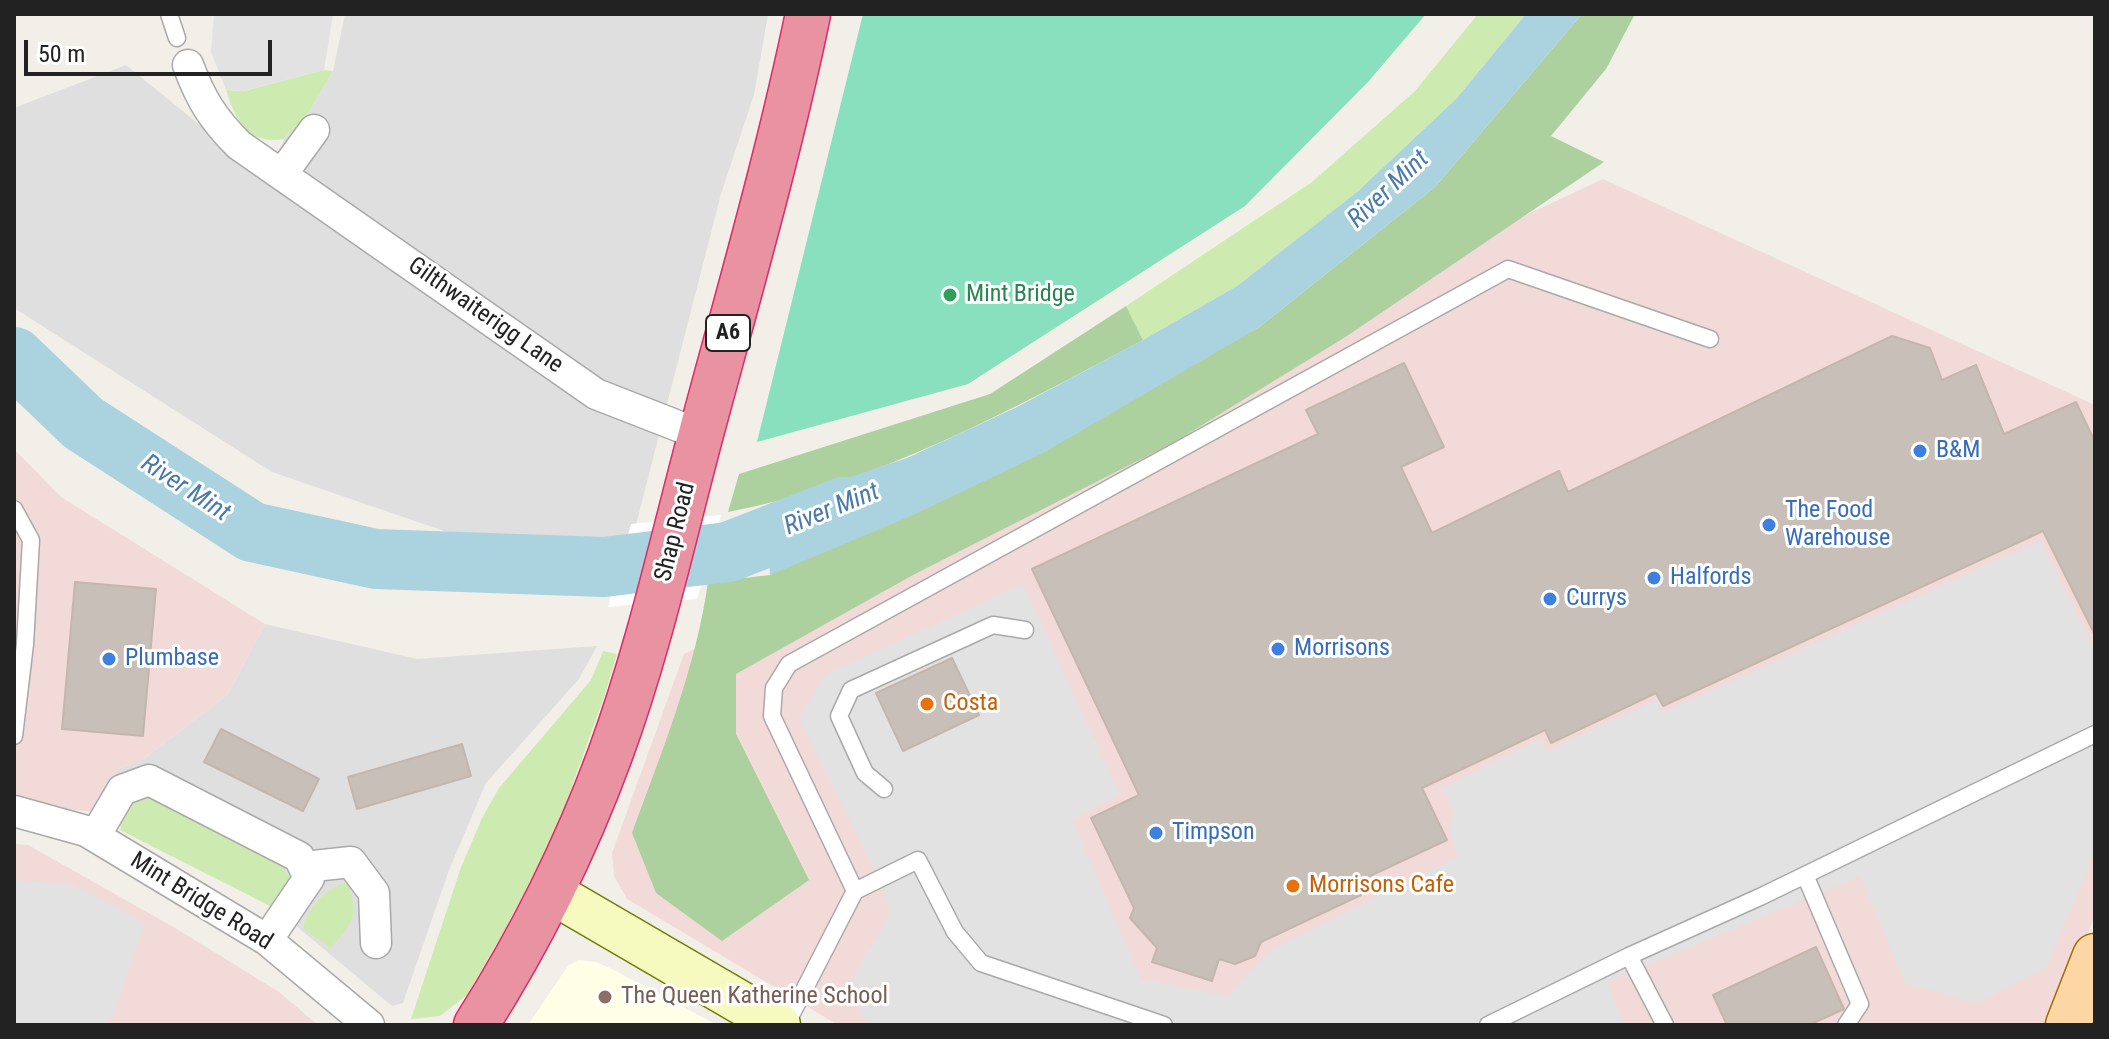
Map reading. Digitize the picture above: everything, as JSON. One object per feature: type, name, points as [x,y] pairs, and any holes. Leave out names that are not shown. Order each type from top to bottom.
[{"type":"highway","name":"Shap Road","points":[[476,1025],[505,979],[551,892],[580,831],[611,752],[680,519],[777,148],[808,14]]},
{"type":"main road","points":[[2068,1025],[2095,956]]},
{"type":"street","name":"Gilthwaiterigg Lane","points":[[183,51],[199,94],[216,121],[239,145],[596,394],[701,435]]},
{"type":"street","points":[[282,174],[314,130]]},
{"type":"street","points":[[95,836],[122,790],[149,780],[299,857],[309,878],[267,940]]},
{"type":"street","name":"Mint Bridge Road","points":[[14,811],[95,836],[267,940],[369,1025]]},
{"type":"street","points":[[304,867],[351,862],[374,893],[376,943]]},
{"type":"street","points":[[551,892],[779,1025]]},
{"type":"lane","name":"Gilthwaiterigg Lane","points":[[169,14],[183,51]]},
{"type":"lane","points":[[855,891],[772,716],[774,688],[789,664],[1508,269],[1710,339]]},
{"type":"lane","points":[[14,509],[31,540],[25,644],[14,736]]},
{"type":"lane","points":[[884,789],[865,773],[839,716],[851,690],[993,625],[1025,630]]},
{"type":"lane","points":[[1488,1025],[2095,734]]},
{"type":"lane","points":[[786,1025],[855,891],[918,860],[955,932],[981,963],[1164,1025]]},
{"type":"lane","points":[[1805,875],[1860,1004],[1846,1025]]},
{"type":"lane","points":[[1629,956],[1665,1025]]},
{"type":"shaded area","points":[[214,14],[333,14],[324,70],[243,91],[226,90],[211,52]]},
{"type":"shaded area","points":[[345,14],[768,14],[754,95],[721,194],[619,591],[272,472],[14,308],[14,108],[126,65],[270,182],[284,139],[309,112],[333,71]]},
{"type":"shaded area","points":[[1603,179],[2095,405],[2095,916],[2050,1025],[838,1025],[627,899],[614,876],[612,853],[684,654],[812,594],[1492,231]]},
{"type":"shaded area","points":[[14,449],[61,497],[265,624],[228,694],[145,758],[118,769],[93,812],[14,803]]},
{"type":"shaded area","points":[[2040,541],[2095,651],[2095,852],[2046,968],[1977,1003],[1905,983],[1860,876],[1607,982],[1624,1025],[873,1025],[863,1018],[853,976],[891,913],[870,861],[799,718],[825,675],[1023,584],[1120,795],[1072,820],[1141,979],[1228,996],[1271,950],[1458,856],[1449,833],[1453,812],[1442,788],[1541,739],[1546,752],[1656,700],[1662,713]]},
{"type":"shaded area","points":[[265,624],[417,659],[597,646],[579,679],[486,783],[449,870],[403,1003],[392,1006],[277,910],[93,812],[118,769],[145,758],[228,694]]},
{"type":"shaded area","points":[[14,844],[28,845],[177,929],[279,992],[318,1025],[14,1025]]},
{"type":"shaded area","points":[[14,880],[74,885],[145,923],[109,1025],[14,1025]]},
{"type":"shaded area","name":"The Queen Katherine School","points":[[579,960],[610,968],[717,1025],[528,1025],[568,966]]},
{"type":"green space","name":"Mint Bridge","points":[[863,14],[1426,14],[1368,82],[1245,206],[968,384],[757,442]]},
{"type":"green space","points":[[1478,14],[1526,14],[1457,98],[1357,192],[1237,286],[1143,340],[1126,306],[1312,182],[1415,91]]},
{"type":"green space","points":[[1582,14],[1635,14],[1606,69],[1551,136],[1604,162],[1347,336],[1173,443],[913,575],[736,674],[736,734],[809,880],[722,941],[656,893],[632,833],[687,678],[708,582],[770,575],[1258,328],[1435,187]]},
{"type":"green space","points":[[324,70],[333,71],[309,112],[284,139],[271,140],[252,134],[239,120],[226,90],[244,91]]},
{"type":"green space","points":[[1126,306],[1143,340],[993,418],[890,464],[837,483],[728,512],[739,474],[990,394]]},
{"type":"green space","points":[[603,651],[617,654],[604,697],[546,850],[504,931],[467,995],[440,1016],[411,1019],[460,870],[482,818],[499,788],[591,680]]},
{"type":"green space","points":[[145,795],[180,808],[279,865],[290,876],[281,904],[274,908],[120,830],[130,801]]},
{"type":"green space","points":[[347,882],[353,903],[352,918],[331,948],[303,929],[309,913],[319,900]]},
{"type":"water","points":[[1526,14],[1582,14],[1435,187],[1258,328],[1043,453],[911,516],[770,575],[766,505],[907,458],[1017,407],[1237,286],[1357,192],[1457,98]]},
{"type":"pier","points":[[721,515],[697,599],[608,607],[631,524]]},
{"type":"building","points":[[1892,336],[1930,348],[1942,380],[1976,365],[2004,434],[2076,402],[2095,442],[2095,635],[2043,531],[1663,706],[1656,693],[1551,743],[1545,730],[1422,788],[1447,840],[1355,883],[1361,895],[1261,942],[1255,956],[1235,964],[1219,959],[1212,981],[1152,962],[1157,948],[1130,918],[1134,908],[1091,818],[1139,795],[1032,569],[1318,434],[1306,410],[1404,363],[1444,447],[1401,467],[1432,533],[1559,471],[1568,492]]},
{"type":"building","name":"Plumbase","points":[[75,582],[156,589],[143,736],[62,729]]},
{"type":"building","name":"Costa","points":[[952,658],[979,715],[903,751],[876,693]]},
{"type":"building","points":[[221,729],[319,779],[303,811],[204,762]]},
{"type":"building","points":[[462,744],[471,776],[357,809],[348,777]]},
{"type":"building","points":[[1816,947],[1844,1009],[1809,1025],[1727,1025],[1713,995]]},
{"type":"waterway","name":"River Mint","points":[[14,357],[83,423],[252,532],[376,559],[604,567],[728,552],[844,507]]},
{"type":"place","name":"Mint Bridge","points":[[950,295]]},
{"type":"place","name":"B&M","points":[[1920,451]]},
{"type":"place","name":"The Food Warehouse","points":[[1769,525]]},
{"type":"place","name":"Halfords","points":[[1654,578]]},
{"type":"place","name":"Currys","points":[[1550,599]]},
{"type":"place","name":"Morrisons","points":[[1278,649]]},
{"type":"place","name":"Plumbase","points":[[109,659]]},
{"type":"place","name":"Costa","points":[[927,704]]},
{"type":"place","name":"Timpson","points":[[1156,833]]},
{"type":"place","name":"Morrisons Cafe","points":[[1293,886]]},
{"type":"place","name":"The Queen Katherine School","points":[[605,997]]}]
